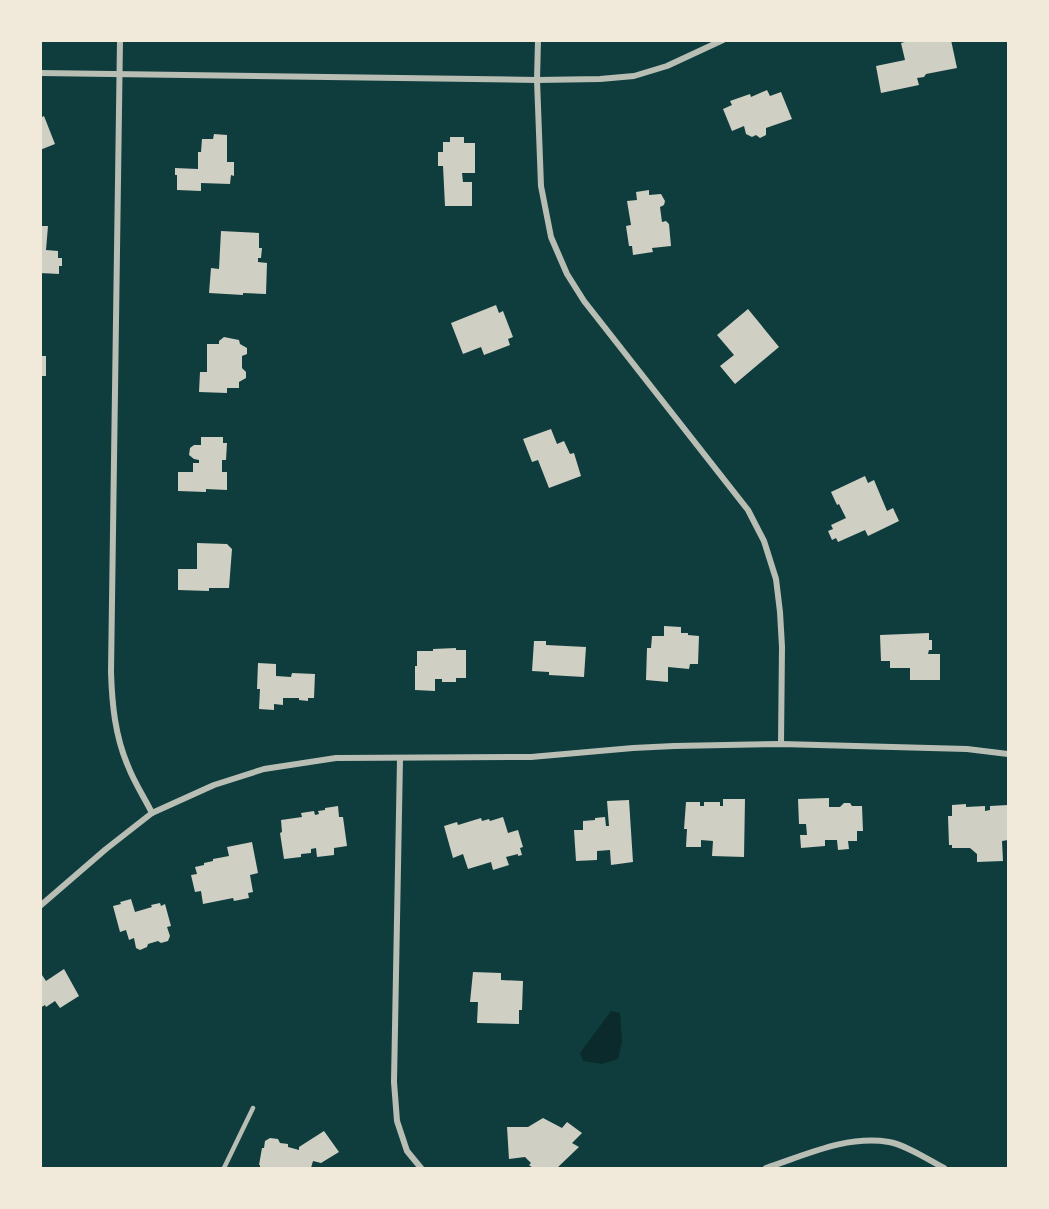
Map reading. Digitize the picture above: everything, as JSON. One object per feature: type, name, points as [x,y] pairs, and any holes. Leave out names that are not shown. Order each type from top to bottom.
[{"type":"street","points":[[120,40],[112,704],[118,736],[128,766],[152,813]]},
{"type":"street","points":[[538,40],[540,186],[551,237],[567,274],[584,301],[748,510],[764,541],[776,579],[780,612],[781,744]]},
{"type":"street","points":[[40,73],[600,79],[634,76],[667,66],[723,40]]},
{"type":"street","points":[[40,906],[152,813],[214,785],[264,769],[336,758],[531,757],[633,748],[781,744],[967,748],[1008,754]]},
{"type":"street","points":[[400,759],[394,1082],[397,1121],[407,1151],[421,1168]]},
{"type":"street","points":[[766,1168],[835,1144],[863,1140],[891,1142],[944,1168]]},
{"type":"lane","points":[[224,1168],[253,1108]]},
{"type":"water","points":[[611,1011],[620,1013],[622,1042],[618,1059],[602,1064],[583,1061],[580,1053]]},
{"type":"building","points":[[913,40],[951,40],[957,68],[917,78],[919,85],[881,93],[876,66],[905,60],[901,43]]},
{"type":"building","points":[[767,90],[770,96],[781,92],[792,119],[766,128],[766,135],[760,138],[746,134],[744,126],[732,131],[723,109],[732,105],[730,101],[750,94],[751,97]]},
{"type":"building","points":[[44,116],[55,144],[40,150],[40,118]]},
{"type":"building","points":[[214,134],[227,135],[227,162],[234,162],[234,176],[231,175],[230,184],[201,183],[201,191],[177,190],[175,168],[198,169],[198,152],[201,152],[202,139],[213,139]]},
{"type":"building","points":[[450,137],[464,137],[464,143],[475,143],[475,173],[462,173],[463,182],[472,182],[472,206],[445,206],[443,166],[438,166],[438,152],[443,152],[443,142],[450,142]]},
{"type":"building","points":[[649,190],[649,195],[661,194],[665,201],[660,207],[662,222],[666,221],[669,224],[671,246],[652,248],[653,252],[633,255],[626,226],[631,225],[627,201],[637,200],[636,192]]},
{"type":"building","points":[[40,226],[48,226],[46,250],[58,251],[58,258],[62,258],[59,274],[40,273]]},
{"type":"building","points":[[221,231],[259,233],[259,248],[262,248],[258,262],[267,263],[266,294],[209,293],[211,268],[219,269]]},
{"type":"building","points":[[496,305],[499,313],[503,311],[513,337],[508,339],[510,345],[484,355],[481,347],[463,354],[451,323]]},
{"type":"building","points":[[748,309],[779,347],[735,384],[720,366],[734,355],[717,335]]},
{"type":"building","points":[[224,337],[239,340],[240,344],[247,348],[247,354],[242,356],[242,368],[246,372],[246,378],[239,382],[239,388],[227,388],[227,393],[199,392],[200,372],[207,372],[207,344],[219,344]]},
{"type":"building","points":[[40,356],[46,356],[46,376],[40,376]]},
{"type":"building","points":[[551,429],[557,444],[564,441],[570,454],[574,453],[581,476],[549,488],[538,460],[532,462],[523,439]]},
{"type":"building","points":[[201,437],[223,437],[223,443],[227,443],[226,460],[222,460],[222,472],[227,472],[227,490],[178,491],[178,472],[193,472],[193,463],[199,463],[199,460],[189,455],[190,448],[194,445],[201,445]]},
{"type":"building","points":[[865,476],[868,483],[874,480],[887,511],[893,508],[899,521],[868,536],[865,530],[838,542],[836,538],[832,540],[828,531],[833,529],[831,525],[846,518],[831,492]]},
{"type":"building","points":[[197,543],[227,544],[232,549],[229,588],[209,588],[209,591],[178,590],[178,569],[197,569]]},
{"type":"building","points":[[664,626],[681,627],[681,633],[699,636],[698,664],[690,664],[689,669],[668,667],[668,682],[646,680],[647,648],[651,648],[652,636],[664,636]]},
{"type":"building","points":[[929,633],[932,650],[929,650],[928,654],[940,654],[940,680],[910,680],[910,668],[890,668],[890,661],[881,661],[880,635]]},
{"type":"building","points":[[534,641],[546,641],[546,645],[586,647],[584,677],[549,675],[549,672],[532,671]]},
{"type":"building","points":[[456,648],[456,650],[466,650],[466,678],[456,678],[456,682],[442,682],[442,679],[435,679],[435,691],[415,690],[417,651]]},
{"type":"building","points":[[258,663],[276,664],[276,676],[291,677],[292,673],[315,674],[314,698],[308,698],[308,701],[299,700],[299,698],[283,698],[283,705],[274,704],[274,710],[259,709]]},
{"type":"building","points":[[829,798],[829,807],[840,807],[844,803],[862,806],[863,831],[857,831],[857,841],[848,841],[849,849],[838,850],[837,840],[825,840],[825,846],[801,848],[800,835],[807,835],[806,824],[799,824],[798,799]]},
{"type":"building","points":[[723,799],[745,799],[744,857],[712,856],[713,841],[701,840],[701,847],[686,847],[687,829],[684,829],[686,802],[700,802],[700,806],[704,806],[704,802],[720,802],[720,806],[723,806]]},
{"type":"building","points":[[629,800],[633,862],[611,865],[610,850],[597,851],[597,860],[576,861],[574,830],[583,830],[583,821],[595,820],[595,818],[605,817],[606,826],[609,826],[607,801]]},
{"type":"building","points":[[966,804],[966,807],[985,806],[985,811],[990,810],[990,806],[1008,805],[1008,840],[1002,841],[1003,861],[977,862],[977,854],[970,848],[952,848],[952,845],[949,845],[948,816],[952,816],[952,805]]},
{"type":"building","points":[[338,806],[339,817],[343,817],[347,846],[334,848],[334,855],[317,857],[316,848],[311,849],[311,853],[301,854],[301,857],[284,859],[280,833],[282,832],[281,820],[302,817],[301,813],[314,811],[315,815],[325,808]]},
{"type":"building","points":[[503,817],[508,833],[518,830],[523,847],[520,848],[522,855],[506,857],[509,865],[493,870],[491,862],[468,869],[463,854],[453,858],[444,826],[457,822],[458,825],[481,818],[482,821],[489,819],[490,821]]},
{"type":"building","points":[[252,842],[258,873],[250,875],[253,892],[248,893],[249,898],[234,901],[233,898],[203,904],[201,891],[195,892],[191,875],[197,874],[195,867],[213,861],[213,859],[229,856],[227,847]]},
{"type":"building","points":[[131,899],[135,912],[152,907],[151,905],[165,904],[171,926],[167,927],[170,936],[168,941],[148,944],[140,950],[136,948],[134,938],[129,940],[126,930],[120,932],[113,906]]},
{"type":"building","points":[[64,969],[79,996],[60,1008],[55,1001],[40,1008],[40,972],[46,981]]},
{"type":"building","points":[[473,972],[501,973],[501,980],[523,981],[519,1024],[477,1023],[478,1002],[470,1002]]},
{"type":"building","points":[[543,1118],[562,1128],[567,1122],[582,1133],[572,1143],[579,1147],[557,1168],[533,1168],[525,1157],[509,1159],[507,1127],[528,1127]]},
{"type":"building","points":[[324,1131],[339,1152],[321,1163],[313,1161],[311,1168],[260,1168],[262,1148],[264,1148],[265,1141],[270,1138],[278,1139],[280,1143],[288,1144],[288,1147],[299,1150],[299,1147]]}]
